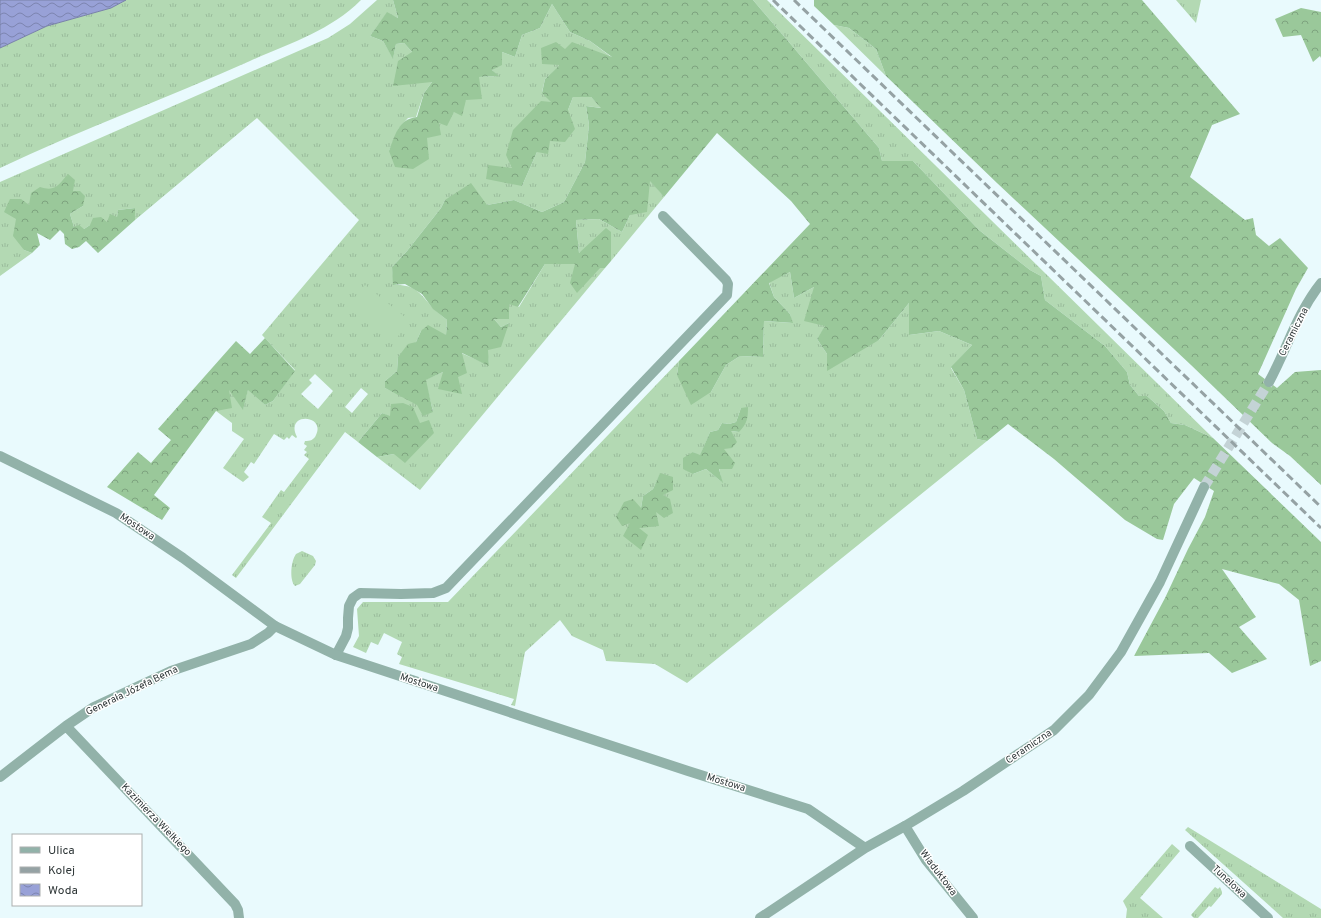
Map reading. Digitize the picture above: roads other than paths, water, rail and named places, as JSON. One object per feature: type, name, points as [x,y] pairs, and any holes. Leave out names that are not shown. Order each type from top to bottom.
[{"type":"street","points":[[336,655],[346,636],[349,606],[353,598],[360,593],[402,594],[433,592],[446,588],[727,295],[729,290],[726,280],[663,216]]},
{"type":"street","name":"Ceramiczna","points":[[1269,382],[1293,328],[1321,283]]},
{"type":"street","name":"Mostowa","points":[[0,456],[116,513],[183,558],[275,626],[336,655],[680,769],[808,809],[866,848]]},
{"type":"street","name":"Ceramiczna","points":[[760,918],[866,848],[963,792],[1054,730],[1089,695],[1125,646],[1160,582],[1204,487]]},
{"type":"street","name":"Generała Józefa Bema","points":[[0,777],[66,726],[94,707],[171,671],[252,644],[275,626]]},
{"type":"street","name":"Kazimierza Wielkiego","points":[[66,726],[235,904],[238,910],[239,918]]},
{"type":"street","name":"Wiaduktowa","points":[[905,826],[926,860],[973,918]]},
{"type":"street","name":"Tunelowa","points":[[1190,846],[1268,918]]},
{"type":"water","points":[[0,0],[126,0],[111,8],[47,26],[0,48]]},
{"type":"tunnel","points":[[1204,487],[1269,382]]},
{"type":"railway","points":[[773,0],[1321,528]]},
{"type":"railway","points":[[794,0],[1321,507]]}]
